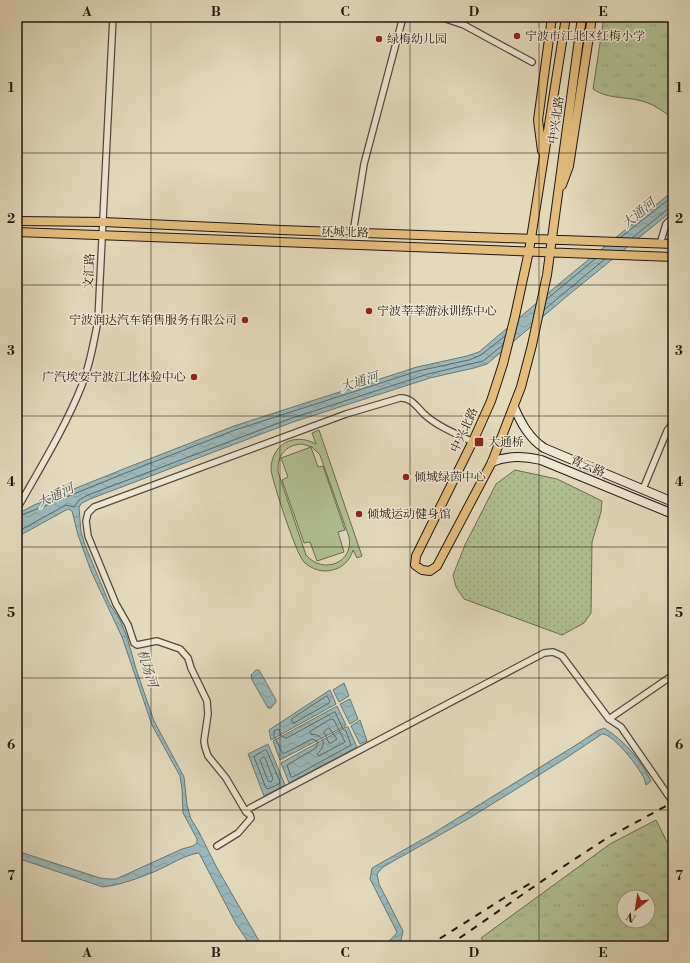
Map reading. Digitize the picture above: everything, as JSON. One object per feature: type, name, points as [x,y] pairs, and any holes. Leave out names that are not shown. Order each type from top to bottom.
[{"type":"main road","points":[[543,162],[538,120],[552,17]]},
{"type":"main road","name":"中兴北路","points":[[566,17],[529,251],[503,364],[491,401],[473,442],[417,552],[415,564],[422,570],[430,571],[437,566],[492,462],[521,387],[536,327],[550,253],[582,17]]},
{"type":"main road","points":[[556,203],[569,166],[592,17]]},
{"type":"main road","name":"环城北路","points":[[17,221],[103,222],[353,233],[673,244]]},
{"type":"main road","name":"环城北路","points":[[17,232],[673,257]]},
{"type":"street","name":"文汇路","points":[[17,509],[64,424],[85,376],[92,354],[98,320],[113,17]]},
{"type":"street","points":[[353,233],[364,164],[403,17]]},
{"type":"street","points":[[440,17],[464,25],[532,62]]},
{"type":"street","points":[[660,244],[666,224],[673,217]]},
{"type":"street","points":[[217,846],[238,833],[251,818],[226,778],[208,756],[204,747],[208,714],[207,701],[195,678],[188,658],[180,649],[157,641],[137,645],[134,643],[128,625],[116,604],[88,536],[86,521],[88,513],[94,507],[346,414],[400,398],[410,400],[426,416],[447,430],[473,442]]},
{"type":"street","name":"青云路","points":[[514,407],[527,432],[538,444],[673,502]]},
{"type":"street","points":[[643,489],[667,431],[673,423]]},
{"type":"street","name":"青云路","points":[[492,462],[500,459],[520,456],[541,460],[673,514]]},
{"type":"street","points":[[246,812],[250,808],[544,653],[553,652],[562,656],[609,719],[621,726],[670,798],[673,798]]},
{"type":"street","points":[[609,719],[673,675]]},
{"type":"green space","points":[[604,17],[666,17],[673,21],[673,119],[648,103],[609,96],[593,89]]},
{"type":"green space","points":[[319,430],[362,556],[357,558],[353,550],[348,560],[343,565],[328,571],[321,571],[310,567],[300,556],[285,518],[271,470],[272,461],[279,447],[292,440],[300,439],[316,444],[312,433]],"holes":[[[302,444],[312,447],[320,455],[349,537],[347,554],[336,563],[328,565],[313,561],[306,555],[278,472],[279,461],[283,452],[287,449]]]},
{"type":"green space","points":[[311,447],[318,467],[323,466],[345,530],[338,532],[344,552],[317,561],[310,542],[304,543],[282,480],[288,477],[281,458]]},
{"type":"green space","points":[[515,470],[557,479],[602,501],[601,512],[592,542],[591,613],[584,623],[562,635],[464,599],[456,587],[453,575],[465,545],[496,484]]},
{"type":"green space","points":[[656,820],[673,854],[673,946],[487,946],[481,938],[610,844]]},
{"type":"water","points":[[673,191],[673,210],[566,297],[487,364],[430,378],[293,422],[90,499],[82,503],[79,507],[81,532],[85,545],[109,603],[120,620],[127,637],[136,669],[154,721],[184,777],[187,805],[191,819],[217,868],[262,946],[251,946],[236,924],[199,853],[182,858],[137,879],[103,887],[17,858],[17,851],[100,878],[116,879],[182,849],[193,846],[197,843],[197,839],[183,813],[180,776],[152,725],[122,637],[91,571],[78,535],[72,511],[68,509],[17,537],[17,514],[34,505],[234,426],[417,367],[479,352],[566,278]]},
{"type":"water","points":[[256,670],[259,670],[276,700],[271,708],[268,708],[252,680],[251,675]]},
{"type":"water","points":[[344,683],[349,696],[339,702],[333,690]]},
{"type":"water","points":[[330,690],[336,704],[271,740],[269,730]]},
{"type":"water","points":[[350,699],[358,719],[350,724],[340,704]]},
{"type":"water","points":[[337,706],[346,725],[345,726],[280,760],[273,741]]},
{"type":"water","points":[[360,720],[367,741],[360,744],[351,726]]},
{"type":"water","points":[[348,727],[357,747],[289,783],[281,763]]},
{"type":"water","points":[[604,728],[618,738],[631,751],[651,781],[646,785],[642,774],[623,750],[612,738],[602,734],[468,819],[383,867],[377,874],[379,884],[403,931],[401,940],[395,946],[384,946],[397,932],[370,879],[372,868],[432,834]]},
{"type":"water","points":[[268,744],[285,785],[264,796],[248,754]]},
{"type":"railway","points":[[448,946],[607,838],[666,806],[673,804]]},
{"type":"railway","points":[[428,946],[504,898],[533,882]]},
{"type":"place","name":"宁波市江北区红梅小学","points":[[517,36]]},
{"type":"place","name":"绿梅幼儿园","points":[[379,39]]},
{"type":"place","name":"宁波莘莘游泳训练中心","points":[[369,311]]},
{"type":"place","name":"宁波润达汽车销售服务有限公司","points":[[245,320]]},
{"type":"place","name":"广汽埃安宁波江北体验中心","points":[[194,377]]},
{"type":"place","name":"大通桥","points":[[479,442]]},
{"type":"place","name":"倾城绿茵中心","points":[[406,477]]},
{"type":"place","name":"倾城运动健身馆","points":[[359,514]]},
{"type":"water label","name":"大通河","points":[[638,213]]},
{"type":"water label","name":"大通河","points":[[359,381]]},
{"type":"water label","name":"大通河","points":[[55,495]]},
{"type":"water label","name":"机场河","points":[[148,668]]}]
